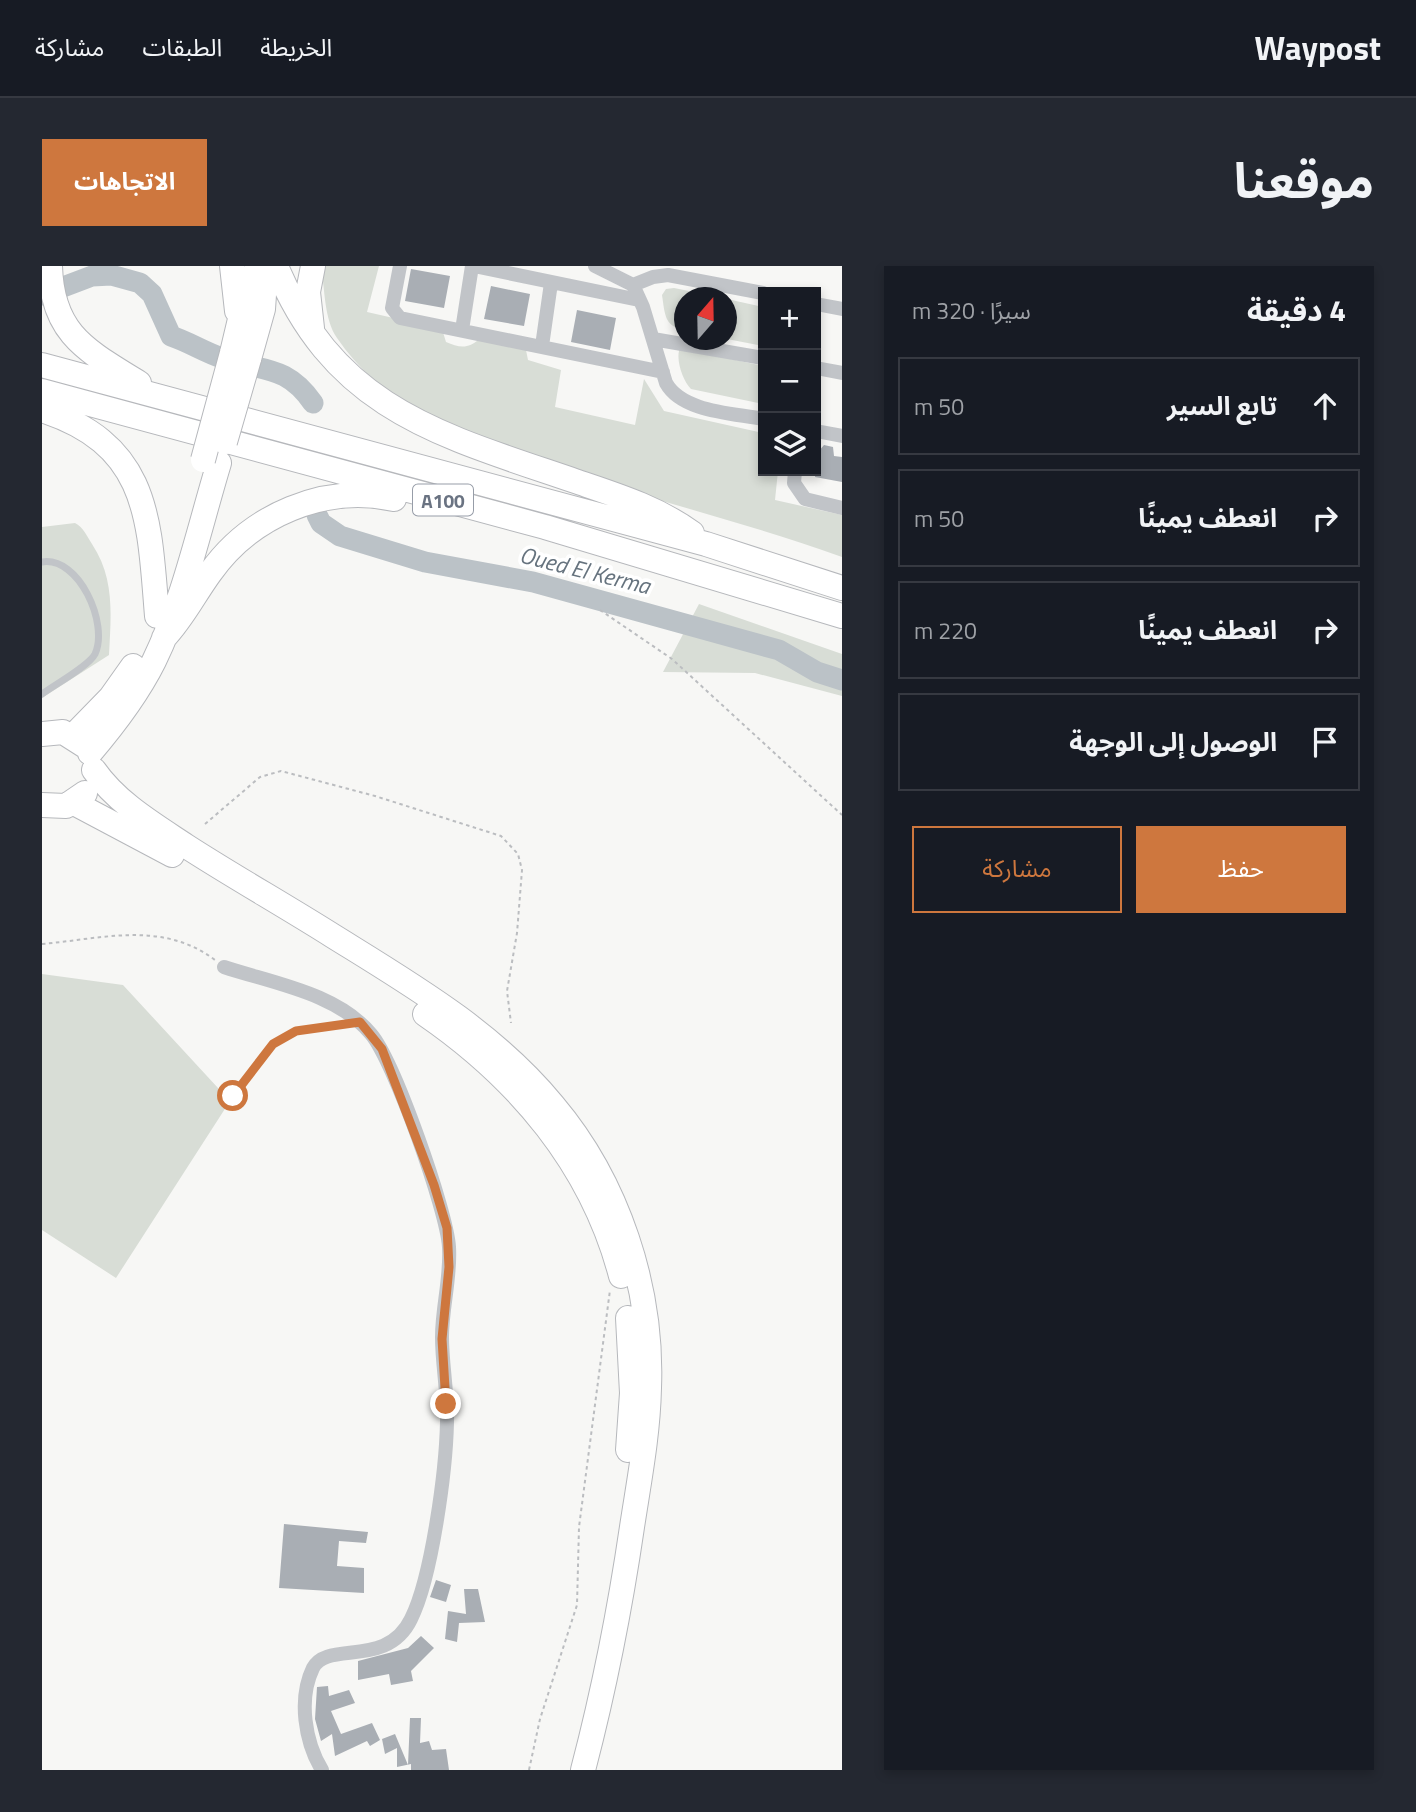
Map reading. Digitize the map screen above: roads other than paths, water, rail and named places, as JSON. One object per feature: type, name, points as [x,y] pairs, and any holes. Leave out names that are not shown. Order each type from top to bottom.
[{"type":"highway","points":[[232,266],[240,347]]},
{"type":"highway","points":[[66,742],[122,683],[160,627],[211,462],[240,347],[250,266]]},
{"type":"highway","points":[[240,347],[262,309],[266,266]]},
{"type":"highway","points":[[276,266],[293,304],[314,336],[359,385],[414,422],[449,438],[638,502],[668,517],[706,544]]},
{"type":"highway","points":[[313,266],[308,292],[314,336]]},
{"type":"highway","points":[[52,282],[62,320],[82,346],[164,398]]},
{"type":"highway","name":"A100","points":[[42,365],[706,544],[842,588]]},
{"type":"highway","name":"A100","points":[[42,391],[545,527],[842,615]]},
{"type":"highway","points":[[42,410],[64,417],[89,430],[110,448],[128,470],[141,495],[149,522],[160,627]]},
{"type":"highway","points":[[160,627],[187,611],[210,573],[235,545],[281,512],[313,501],[344,495],[374,496],[491,521],[545,527]]},
{"type":"highway","points":[[42,805],[59,807],[74,803],[90,786],[66,742]]},
{"type":"highway","points":[[66,742],[109,792],[164,832],[466,1021],[518,1067],[553,1105],[582,1143],[599,1173],[623,1228],[638,1275],[650,1385],[625,1575],[610,1657],[583,1770]]},
{"type":"highway","points":[[74,803],[163,850],[366,974],[447,1029],[484,1060],[538,1114],[565,1151],[594,1201],[622,1281],[630,1332],[632,1393],[621,1503],[586,1694],[566,1770]]},
{"type":"street","points":[[400,266],[393,302],[395,314],[400,318],[663,372]]},
{"type":"street","points":[[462,330],[473,266],[639,300]]},
{"type":"street","points":[[600,267],[633,285],[669,388],[684,401],[758,418]]},
{"type":"street","points":[[633,285],[653,277],[668,275],[758,292]]},
{"type":"street","points":[[542,346],[551,283]]},
{"type":"street","points":[[821,305],[842,309]]},
{"type":"street","points":[[653,339],[758,358]]},
{"type":"street","points":[[821,371],[842,373]]},
{"type":"street","points":[[821,432],[842,436]]},
{"type":"street","points":[[795,476],[794,483],[805,499],[842,509]]},
{"type":"street","points":[[224,967],[311,995],[345,1011],[360,1022],[382,1049],[434,1185],[447,1228],[449,1267],[442,1339],[447,1420],[444,1468],[417,1604],[407,1628],[387,1646],[375,1651],[328,1656],[315,1664],[306,1719],[311,1747],[322,1770]]},
{"type":"lane","points":[[42,562],[62,564],[72,571],[91,601],[96,621],[96,647],[94,656],[86,663],[42,694]]},
{"type":"waterway","name":"Oued El Kerma","points":[[42,295],[92,276],[111,275],[140,283],[152,294],[171,336],[222,358],[283,375],[303,390],[313,403]]},
{"type":"waterway","name":"Oued El Kerma","points":[[317,515],[321,523],[340,536],[425,562],[533,582],[779,650],[817,672],[842,680]]}]
